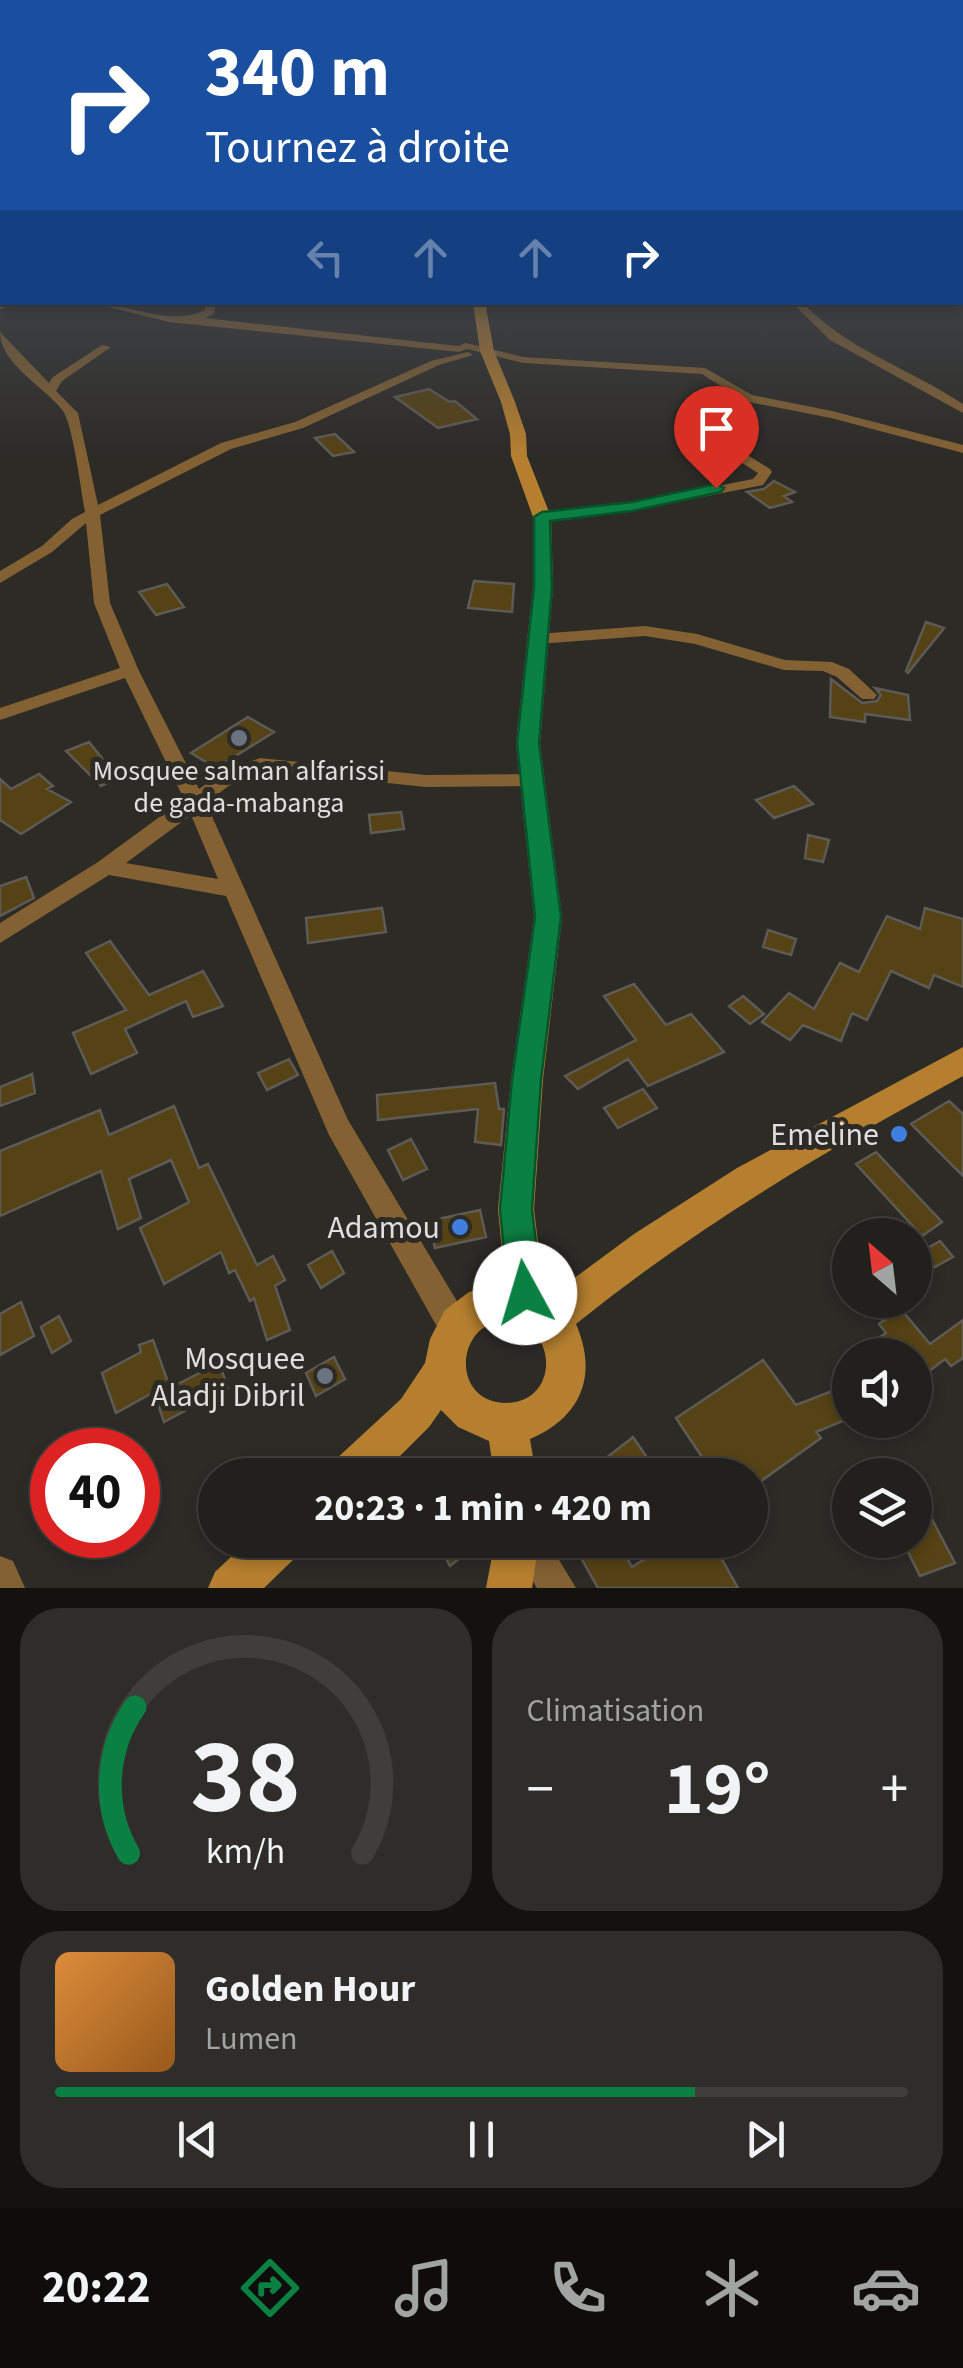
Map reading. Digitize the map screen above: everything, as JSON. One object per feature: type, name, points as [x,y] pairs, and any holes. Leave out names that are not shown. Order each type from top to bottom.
[{"type":"street","points":[[121,307],[192,320],[487,352],[524,360],[705,371],[748,398],[832,414],[963,449]]},
{"type":"street","points":[[192,320],[210,312],[210,307]]},
{"type":"street","points":[[481,307],[487,352],[508,402],[518,434],[519,456],[542,517],[543,587],[528,743],[548,917],[526,1080],[516,1209],[525,1293],[536,1311],[565,1351],[562,1386],[540,1414],[507,1424],[472,1414],[459,1402],[446,1368],[446,1350],[460,1320],[489,1302],[536,1311],[644,1251],[802,1146],[963,1060]]},
{"type":"street","points":[[801,307],[834,340],[963,409]]},
{"type":"street","points":[[0,334],[17,358],[72,413],[94,516],[102,603],[130,671],[196,802],[338,1128],[447,1314],[460,1320]]},
{"type":"street","points":[[401,342],[409,358],[425,371]]},
{"type":"street","points":[[51,390],[57,379],[106,347]]},
{"type":"street","points":[[0,578],[48,549],[67,529],[226,446],[300,424],[449,358],[487,352]]},
{"type":"street","points":[[542,517],[632,506],[758,482],[765,472],[712,442],[696,419]]},
{"type":"street","points":[[48,549],[94,542]]},
{"type":"street","points":[[537,639],[645,632],[697,639],[784,664],[826,666],[842,673],[868,695]]},
{"type":"street","points":[[0,714],[130,671]]},
{"type":"street","points":[[0,934],[106,866],[232,775],[260,764],[426,781],[533,780]]},
{"type":"street","points":[[106,866],[234,889]]},
{"type":"street","points":[[368,1458],[415,1414],[446,1368]]},
{"type":"street","points":[[507,1424],[512,1458]]},
{"type":"street","points":[[231,1588],[263,1558]]},
{"type":"street","points":[[508,1588],[514,1558]]},
{"type":"street","points":[[538,1558],[558,1588]]},
{"type":"street","points":[[0,1574],[7,1588]]},
{"type":"building","points":[[429,389],[450,402],[455,401],[477,419],[438,428],[395,397]]},
{"type":"building","points":[[335,434],[354,452],[333,456],[315,438]]},
{"type":"building","points":[[774,481],[795,492],[784,496],[792,502],[770,508],[747,492],[764,489]]},
{"type":"building","points":[[474,581],[514,584],[512,612],[468,608]]},
{"type":"building","points":[[167,584],[184,607],[156,615],[139,592]]},
{"type":"building","points":[[926,622],[944,628],[908,673],[906,671]]},
{"type":"building","points":[[831,679],[862,703],[877,701],[881,695],[875,688],[908,695],[910,720],[865,714],[865,722],[830,717]]},
{"type":"building","points":[[248,717],[274,732],[216,768],[191,753]]},
{"type":"building","points":[[89,742],[118,778],[101,786],[66,751]]},
{"type":"building","points":[[39,774],[53,786],[47,789],[71,802],[21,834],[0,820],[0,779],[11,789]]},
{"type":"building","points":[[794,786],[813,804],[774,818],[756,800]]},
{"type":"building","points":[[401,812],[404,829],[371,833],[369,815]]},
{"type":"building","points":[[808,835],[829,840],[823,862],[805,858]]},
{"type":"building","points":[[26,877],[34,898],[0,916],[0,886]]},
{"type":"building","points":[[382,908],[386,932],[308,943],[306,918]]},
{"type":"building","points":[[925,908],[963,919],[963,987],[934,975],[929,988],[891,971],[867,1020],[852,1013],[841,1041],[803,1025],[790,1040],[762,1022],[789,993],[814,1009],[840,963],[859,972],[887,916],[920,929]]},
{"type":"building","points":[[768,930],[796,939],[791,955],[763,947]]},
{"type":"building","points":[[110,941],[149,995],[203,971],[223,1006],[193,1017],[186,1001],[125,1029],[137,1053],[91,1074],[73,1033],[126,1010],[86,953]]},
{"type":"building","points":[[634,984],[666,1025],[691,1014],[724,1052],[648,1086],[628,1059],[578,1089],[565,1076],[636,1040],[604,996]]},
{"type":"building","points":[[743,996],[764,1014],[750,1024],[729,1006]]},
{"type":"building","points":[[289,1059],[298,1075],[267,1090],[258,1073]]},
{"type":"building","points":[[32,1074],[35,1093],[0,1106],[0,1087]]},
{"type":"building","points":[[495,1083],[499,1109],[504,1109],[501,1145],[475,1142],[478,1109],[378,1120],[377,1095]]},
{"type":"building","points":[[643,1089],[657,1108],[618,1128],[604,1108]]},
{"type":"building","points":[[949,1101],[963,1114],[963,1176],[911,1124]]},
{"type":"building","points":[[174,1106],[199,1168],[208,1164],[257,1265],[273,1256],[285,1280],[275,1286],[290,1330],[267,1340],[254,1298],[250,1301],[235,1270],[229,1273],[221,1252],[164,1284],[140,1228],[189,1202],[171,1160],[129,1179],[141,1218],[118,1229],[101,1171],[0,1216],[0,1151],[100,1110],[109,1135]]},
{"type":"building","points":[[411,1139],[427,1169],[403,1180],[388,1150]]},
{"type":"building","points":[[876,1152],[942,1222],[932,1229],[932,1218],[906,1218],[856,1164]]},
{"type":"building","points":[[480,1210],[486,1237],[435,1248],[429,1221]]},
{"type":"building","points":[[940,1241],[953,1257],[932,1269],[932,1245]]},
{"type":"building","points":[[332,1251],[344,1273],[321,1288],[308,1265]]},
{"type":"building","points":[[21,1302],[34,1336],[0,1355],[0,1314]]},
{"type":"building","points":[[59,1316],[71,1341],[52,1353],[41,1327]]},
{"type":"building","points":[[887,1318],[908,1318],[925,1338],[879,1338],[886,1333],[879,1324]]},
{"type":"building","points":[[963,1320],[963,1358],[951,1366],[945,1359],[932,1369],[932,1343]]},
{"type":"building","points":[[153,1340],[170,1388],[219,1363],[228,1388],[164,1422],[154,1392],[116,1413],[102,1373],[141,1352],[139,1345]]},
{"type":"building","points":[[334,1357],[345,1379],[316,1396],[306,1373]]},
{"type":"building","points":[[763,1360],[796,1405],[832,1391],[832,1425],[816,1432],[821,1438],[768,1476],[768,1458],[703,1458],[676,1418]]},
{"type":"building","points":[[633,1437],[647,1458],[606,1458]]},
{"type":"building","points":[[932,1519],[955,1563],[920,1576],[911,1558],[932,1558]]},
{"type":"building","points":[[581,1558],[627,1558],[632,1567],[646,1558],[721,1558],[738,1588],[598,1588]]},
{"type":"place","name":"Mosquee salman alfarissi de gada-mabanga","points":[[239,738]]},
{"type":"place","name":"Emeline","points":[[899,1134]]},
{"type":"place","name":"Adamou","points":[[460,1227]]},
{"type":"place","name":"Mosquee Aladji Dibril","points":[[325,1376]]},
{"type":"route","points":[[525,1293],[516,1209],[526,1080],[548,917],[528,743],[543,587],[542,517],[632,506],[716,488]]}]
